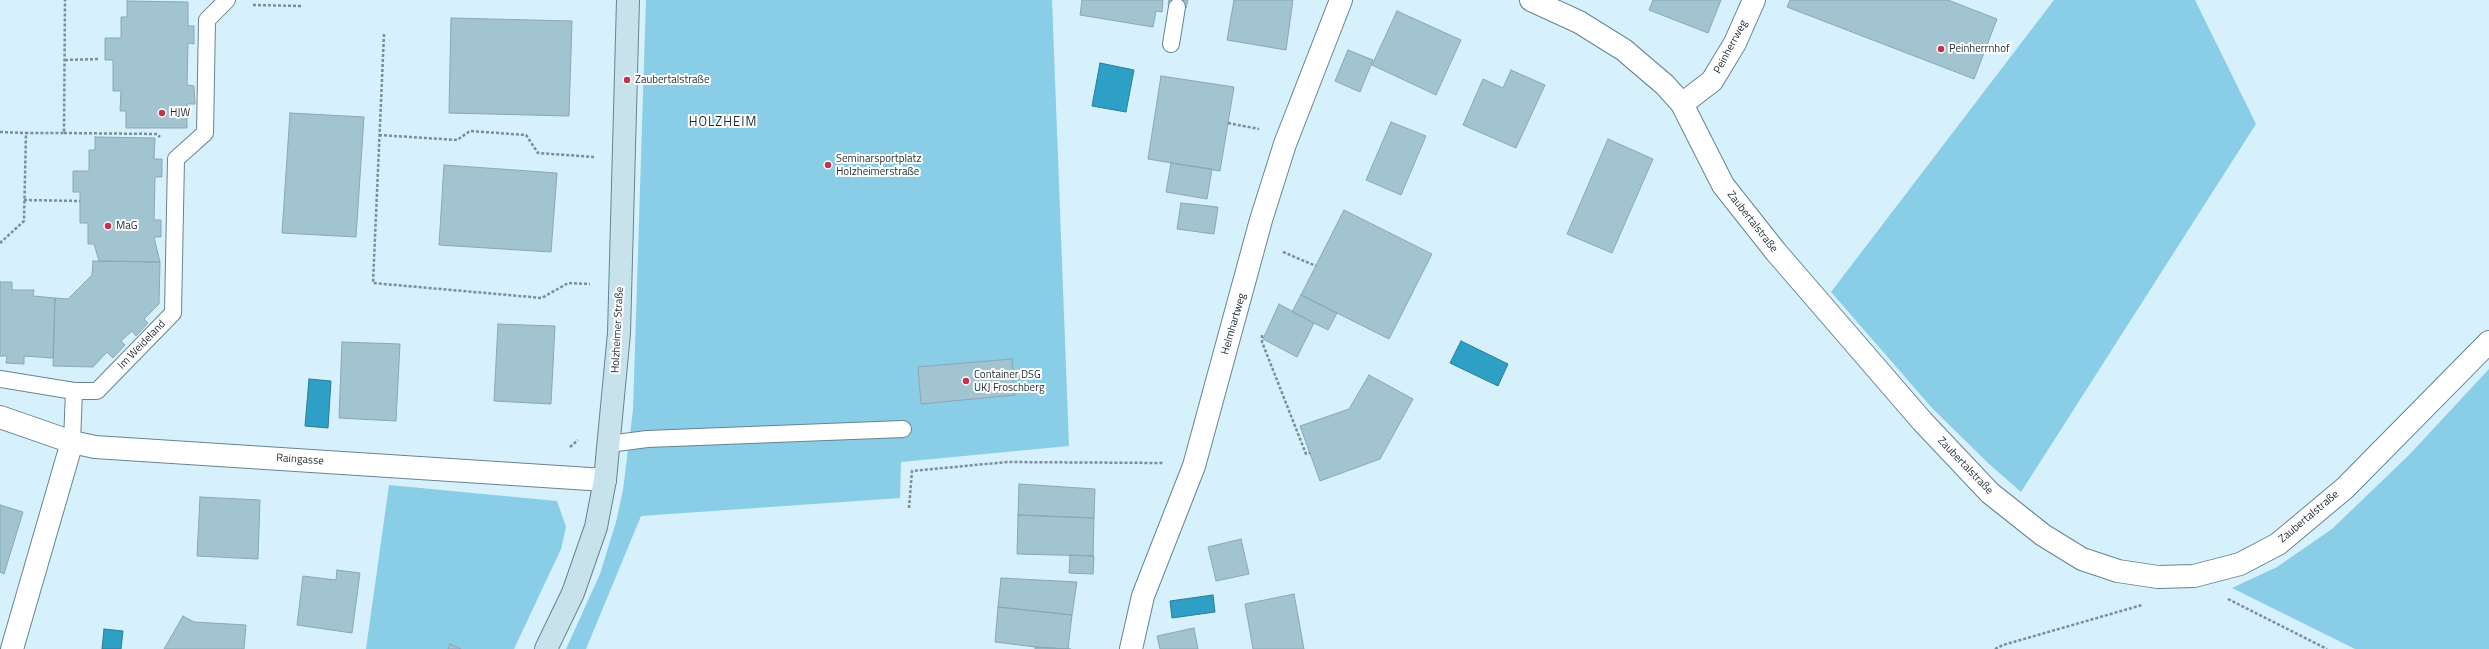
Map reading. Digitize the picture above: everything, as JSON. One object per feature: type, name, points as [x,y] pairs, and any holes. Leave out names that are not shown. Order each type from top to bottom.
[{"type":"street","name":"Holzheimer Straße","points":[[546,649],[573,593],[596,527],[605,480],[619,333],[628,0]]},
{"type":"street","name":"Helmhartweg","points":[[1131,649],[1143,596],[1194,466],[1256,240],[1289,133],[1341,0]]},
{"type":"street","name":"Zaubertalstraße","points":[[1531,0],[1579,22],[1624,50],[1665,85],[1682,104],[1724,185],[1776,252],[1922,421],[1990,493],[2043,535],[2082,559],[2118,571],[2158,577],[2194,576],[2240,564],[2278,544],[2345,488],[2489,342]]},
{"type":"street","name":"Peinherrweg","points":[[1682,104],[1712,81],[1735,43],[1754,0]]},
{"type":"street","name":"Raingasse","points":[[0,416],[72,442],[95,447],[605,480]]},
{"type":"street","points":[[12,649],[72,442]]},
{"type":"lane","name":"Im Weideland","points":[[74,391],[97,391],[173,313],[176,159],[205,133],[207,20],[227,0]]},
{"type":"lane","points":[[1171,44],[1176,7]]},
{"type":"lane","points":[[0,379],[74,391],[72,442]]},
{"type":"lane","points":[[609,444],[647,439],[903,429]]},
{"type":"path","points":[[64,133],[65,0]]},
{"type":"path","points":[[251,5],[301,6]]},
{"type":"path","points":[[384,34],[373,283],[542,298],[568,283],[594,284]]},
{"type":"path","points":[[65,60],[98,59]]},
{"type":"path","points":[[379,135],[457,140],[470,131],[526,135],[538,153],[596,157]]},
{"type":"path","points":[[0,132],[157,134]]},
{"type":"path","points":[[0,243],[24,221],[26,133]]},
{"type":"path","points":[[24,200],[80,201]]},
{"type":"path","points":[[1256,240],[1316,266]]},
{"type":"path","points":[[1262,333],[1262,342],[1306,454],[1310,453]]},
{"type":"path","points":[[909,508],[912,471],[1007,462],[1146,462],[1194,466]]},
{"type":"path","points":[[2194,576],[2222,596],[2328,649]]},
{"type":"path","points":[[1995,649],[2003,645],[2137,608],[2143,605]]},
{"type":"shaded area","points":[[646,0],[1052,0],[1069,446],[901,462],[900,498],[641,516],[586,649],[566,649],[600,574],[616,522],[623,490],[633,410]]},
{"type":"shaded area","points":[[2054,0],[2195,0],[2256,124],[2021,492],[1988,463],[1932,408],[1831,292]]},
{"type":"shaded area","points":[[1100,63],[1134,70],[1126,112],[1092,106]]},
{"type":"shaded area","points":[[1461,341],[1508,364],[1498,386],[1450,363]]},
{"type":"shaded area","points":[[2489,369],[2489,649],[2355,649],[2232,588],[2277,567],[2332,529],[2409,455]]},
{"type":"shaded area","points":[[309,379],[331,381],[328,428],[305,426]]},
{"type":"shaded area","points":[[389,485],[557,501],[566,527],[561,549],[514,649],[366,649]]},
{"type":"shaded area","points":[[1213,595],[1215,612],[1172,618],[1170,601]]},
{"type":"shaded area","points":[[104,629],[123,631],[121,649],[102,649]]},
{"type":"building","points":[[1082,0],[1163,0],[1162,12],[1156,11],[1153,27],[1080,15]]},
{"type":"building","points":[[1169,0],[1188,0],[1186,8],[1168,5]]},
{"type":"building","points":[[1234,0],[1293,0],[1286,50],[1227,40]]},
{"type":"building","points":[[1653,0],[1721,0],[1708,33],[1649,10]]},
{"type":"building","name":"Peinherrnhof","points":[[1790,0],[1948,0],[1997,19],[1974,79],[1787,7]]},
{"type":"building","points":[[127,1],[188,2],[188,26],[194,26],[194,44],[188,43],[187,85],[194,86],[195,104],[187,104],[187,128],[126,128],[126,111],[120,111],[121,91],[113,91],[113,60],[105,60],[105,38],[121,38],[121,17],[127,17]]},
{"type":"building","points":[[1397,11],[1461,40],[1436,95],[1372,65]]},
{"type":"building","points":[[451,18],[572,21],[569,116],[449,113]]},
{"type":"building","points":[[1348,50],[1373,60],[1360,92],[1335,81]]},
{"type":"building","points":[[1511,70],[1545,85],[1516,148],[1463,125],[1483,79],[1503,88]]},
{"type":"building","points":[[1161,76],[1234,87],[1220,171],[1148,159]]},
{"type":"building","points":[[290,113],[364,117],[356,237],[282,233]]},
{"type":"building","points":[[1391,122],[1426,136],[1401,195],[1366,180]]},
{"type":"building","points":[[95,137],[155,138],[154,159],[162,159],[162,177],[155,177],[154,220],[161,220],[161,237],[154,237],[160,262],[99,261],[94,244],[88,244],[88,223],[80,223],[80,192],[73,192],[73,171],[89,171],[89,150],[95,150]]},
{"type":"building","points":[[1608,139],[1653,159],[1612,253],[1567,234]]},
{"type":"building","points":[[1171,163],[1212,169],[1207,199],[1166,192]]},
{"type":"building","points":[[444,165],[557,173],[551,252],[439,245]]},
{"type":"building","points":[[1181,203],[1218,207],[1214,234],[1177,229]]},
{"type":"building","points":[[1344,210],[1432,254],[1389,339],[1301,295]]},
{"type":"building","points":[[93,261],[160,262],[159,304],[144,319],[148,323],[136,336],[132,331],[121,341],[125,345],[113,358],[107,352],[93,367],[53,366],[55,298],[68,299],[92,275]]},
{"type":"building","points":[[0,282],[12,282],[12,290],[34,290],[33,296],[55,298],[53,358],[24,356],[24,364],[6,363],[7,356],[0,356]]},
{"type":"building","points":[[1301,295],[1337,313],[1328,330],[1292,312]]},
{"type":"building","points":[[1279,304],[1314,323],[1297,357],[1263,339]]},
{"type":"building","points":[[498,324],[555,326],[551,404],[494,401]]},
{"type":"building","points":[[342,342],[400,344],[396,421],[339,418]]},
{"type":"building","name":"Container DSG UKJ Froschberg","points":[[1012,359],[1015,395],[921,404],[918,367]]},
{"type":"building","points":[[1369,375],[1413,399],[1380,459],[1320,481],[1300,426],[1349,409]]},
{"type":"building","points":[[1019,484],[1095,489],[1094,518],[1018,515]]},
{"type":"building","points":[[200,497],[260,500],[258,559],[197,556]]},
{"type":"building","points":[[0,505],[23,512],[4,574],[0,572]]},
{"type":"building","points":[[1018,515],[1094,518],[1093,556],[1017,554]]},
{"type":"building","points":[[1241,539],[1249,574],[1216,581],[1208,547]]},
{"type":"building","points":[[1070,555],[1094,556],[1093,574],[1069,573]]},
{"type":"building","points":[[337,570],[360,573],[352,633],[297,625],[303,576],[336,580]]},
{"type":"building","points":[[1001,578],[1077,582],[1072,615],[998,607]]},
{"type":"building","points":[[1294,594],[1304,649],[1253,649],[1245,604]]},
{"type":"building","points":[[998,607],[1072,615],[1068,649],[995,642]]},
{"type":"building","points":[[183,616],[194,622],[246,625],[244,649],[164,649]]},
{"type":"building","points":[[1194,628],[1198,649],[1160,649],[1157,636]]},
{"type":"building","points":[[450,644],[461,649],[448,649]]},
{"type":"building","points":[[1035,647],[1068,649],[1035,649]]},
{"type":"place","name":"Peinherrnhof","points":[[1941,49]]},
{"type":"place","name":"Zaubertalstraße","points":[[627,80]]},
{"type":"place","name":"HJW","points":[[162,113]]},
{"type":"place","name":"Seminarsportplatz Holzheimerstraße","points":[[828,165]]},
{"type":"place","name":"MaG","points":[[108,226]]},
{"type":"place","name":"Container DSG UKJ Froschberg","points":[[966,381]]},
{"type":"district","name":"HOLZHEIM","points":[[723,123]]}]
